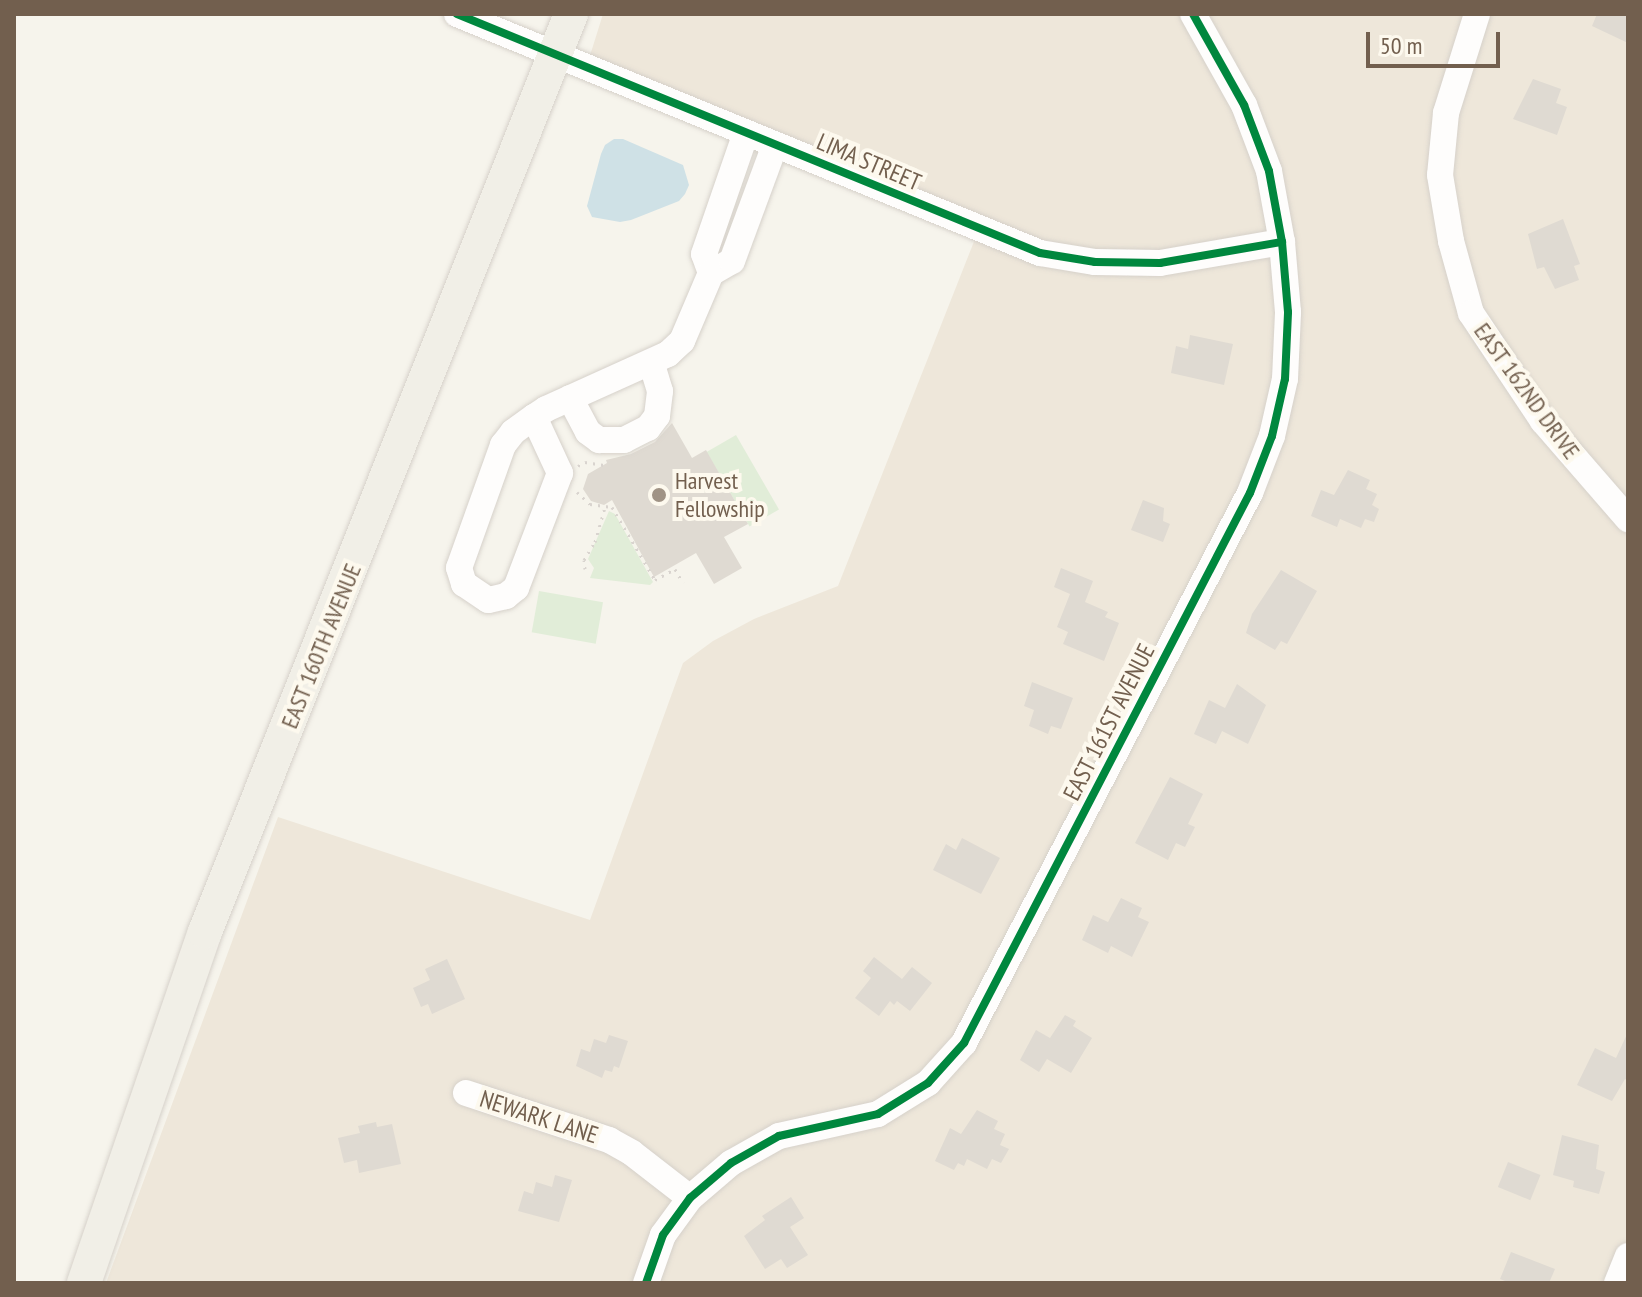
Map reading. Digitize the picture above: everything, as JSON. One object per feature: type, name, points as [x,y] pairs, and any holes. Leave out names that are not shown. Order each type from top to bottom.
[{"type":"main road","name":"EAST 160TH AVENUE","points":[[84,1283],[205,932],[571,14]]},
{"type":"street","name":"LIMA STREET","points":[[457,14],[1040,253],[1095,262],[1160,263],[1282,242]]},
{"type":"street","name":"EAST 161ST AVENUE","points":[[646,1283],[663,1235],[690,1198],[731,1163],[779,1136],[878,1114],[928,1083],[964,1043],[1250,493],[1272,436],[1285,379],[1288,312],[1282,242],[1269,171],[1244,105],[1193,14]]},
{"type":"street","name":"EAST 162ND DRIVE","points":[[1477,14],[1446,113],[1440,175],[1451,241],[1471,313],[1543,421],[1628,519]]},
{"type":"street","points":[[711,273],[704,254],[746,133]]},
{"type":"street","points":[[534,417],[560,473],[516,588],[506,596],[488,600],[464,584],[459,568],[503,445],[513,432],[534,417],[668,354],[682,341],[711,273],[732,261],[775,145]]},
{"type":"street","points":[[570,398],[588,432],[599,440],[624,440],[648,428],[657,416],[660,391],[651,362]]},
{"type":"street","name":"NEWARK LANE","points":[[466,1093],[609,1140],[632,1153],[690,1198]]},
{"type":"street","points":[[1617,1283],[1628,1256]]},
{"type":"path","points":[[573,471],[585,462],[609,466]]},
{"type":"path","points":[[573,486],[590,504],[612,507],[655,580],[675,569],[683,583]]},
{"type":"path","points":[[585,569],[584,560],[595,542],[605,508]]},
{"type":"shaded area","points":[[603,14],[1628,14],[1628,1283],[106,1283],[278,817],[590,920],[683,663],[713,641],[754,619],[838,586],[975,239],[583,78]]},
{"type":"shaded area","points":[[614,139],[623,139],[683,165],[689,185],[679,201],[631,220],[620,222],[592,217],[587,206],[601,154],[605,145]]},
{"type":"green space","points":[[736,435],[779,509],[750,526],[707,452]]},
{"type":"green space","points":[[609,511],[615,514],[653,582],[650,585],[590,578],[594,568],[588,559]]},
{"type":"green space","points":[[539,591],[603,602],[596,644],[532,632]]},
{"type":"building","points":[[1597,14],[1628,14],[1628,43],[1592,26]]},
{"type":"building","points":[[1533,79],[1561,89],[1556,103],[1567,107],[1557,135],[1513,119]]},
{"type":"building","points":[[1563,219],[1580,264],[1574,266],[1579,280],[1555,289],[1544,267],[1537,269],[1528,234]]},
{"type":"building","points":[[1190,335],[1233,344],[1224,385],[1171,373],[1176,346],[1188,349]]},
{"type":"building","name":"Harvest Fellowship","points":[[672,423],[692,458],[706,450],[748,524],[724,537],[742,568],[714,584],[696,553],[654,577],[612,500],[604,505],[591,501],[583,489],[588,474],[607,463],[606,460],[631,454],[655,442]]},
{"type":"building","points":[[1348,470],[1370,480],[1366,489],[1377,494],[1372,505],[1379,509],[1374,522],[1365,519],[1361,528],[1340,519],[1337,527],[1311,516],[1321,490],[1334,495]]},
{"type":"building","points":[[1143,500],[1164,508],[1163,521],[1170,524],[1163,542],[1131,530]]},
{"type":"building","points":[[1061,568],[1093,581],[1085,602],[1108,612],[1105,617],[1119,623],[1104,661],[1063,644],[1068,632],[1057,627],[1070,594],[1054,587]]},
{"type":"building","points":[[1281,570],[1317,591],[1287,644],[1281,641],[1275,650],[1246,633],[1252,614]]},
{"type":"building","points":[[1032,682],[1073,698],[1061,729],[1051,726],[1048,734],[1029,726],[1034,710],[1024,706]]},
{"type":"building","points":[[1237,684],[1266,705],[1248,744],[1222,731],[1216,744],[1194,734],[1209,700],[1225,708]]},
{"type":"building","points":[[1170,777],[1203,794],[1188,824],[1195,827],[1185,847],[1176,843],[1168,860],[1135,843]]},
{"type":"building","points":[[962,838],[1000,858],[981,894],[933,870],[946,844],[956,850]]},
{"type":"building","points":[[1121,898],[1142,908],[1138,917],[1149,922],[1132,957],[1111,946],[1108,953],[1082,940],[1093,915],[1108,922]]},
{"type":"building","points":[[874,957],[902,979],[912,967],[932,983],[910,1011],[897,1001],[894,1005],[890,1001],[879,1016],[855,998],[871,978],[863,971]]},
{"type":"building","points":[[447,959],[465,999],[432,1014],[428,1004],[421,1007],[413,988],[430,980],[425,969]]},
{"type":"building","points":[[1065,1015],[1076,1021],[1073,1026],[1092,1038],[1071,1073],[1047,1059],[1039,1072],[1020,1060],[1036,1030],[1050,1038]]},
{"type":"building","points":[[1628,1032],[1628,1080],[1625,1079],[1612,1101],[1577,1085],[1595,1048],[1616,1058]]},
{"type":"building","points":[[609,1035],[628,1041],[619,1068],[614,1066],[612,1072],[605,1070],[602,1078],[576,1066],[581,1049],[590,1052],[594,1039],[606,1043]]},
{"type":"building","points":[[977,1110],[998,1121],[994,1129],[1005,1134],[1000,1145],[1009,1149],[1001,1163],[992,1159],[987,1169],[967,1159],[964,1166],[958,1163],[954,1170],[935,1161],[950,1128],[961,1134]]},
{"type":"building","points":[[376,1122],[377,1127],[392,1124],[401,1164],[359,1173],[357,1160],[344,1163],[338,1138],[360,1133],[358,1126]]},
{"type":"building","points":[[1562,1135],[1599,1145],[1596,1169],[1605,1172],[1599,1194],[1573,1187],[1574,1181],[1553,1175]]},
{"type":"building","points":[[1508,1162],[1540,1175],[1530,1200],[1498,1187]]},
{"type":"building","points":[[555,1175],[572,1180],[559,1222],[518,1211],[524,1191],[533,1194],[536,1182],[552,1187]]},
{"type":"building","points":[[791,1197],[804,1218],[790,1227],[808,1255],[787,1268],[781,1259],[765,1269],[744,1236],[765,1220],[762,1216]]},
{"type":"building","points":[[1511,1252],[1555,1269],[1549,1283],[1510,1283],[1500,1279]]},
{"type":"cycle path","points":[[457,14],[1040,253],[1095,262],[1160,263],[1282,242]]},
{"type":"cycle path","points":[[646,1283],[663,1235],[690,1198],[731,1163],[779,1136],[878,1114],[928,1083],[964,1043],[1250,493],[1272,436],[1285,379],[1288,312],[1282,242],[1269,171],[1244,105],[1193,14]]},
{"type":"place","name":"Harvest Fellowship","points":[[659,495]]}]
